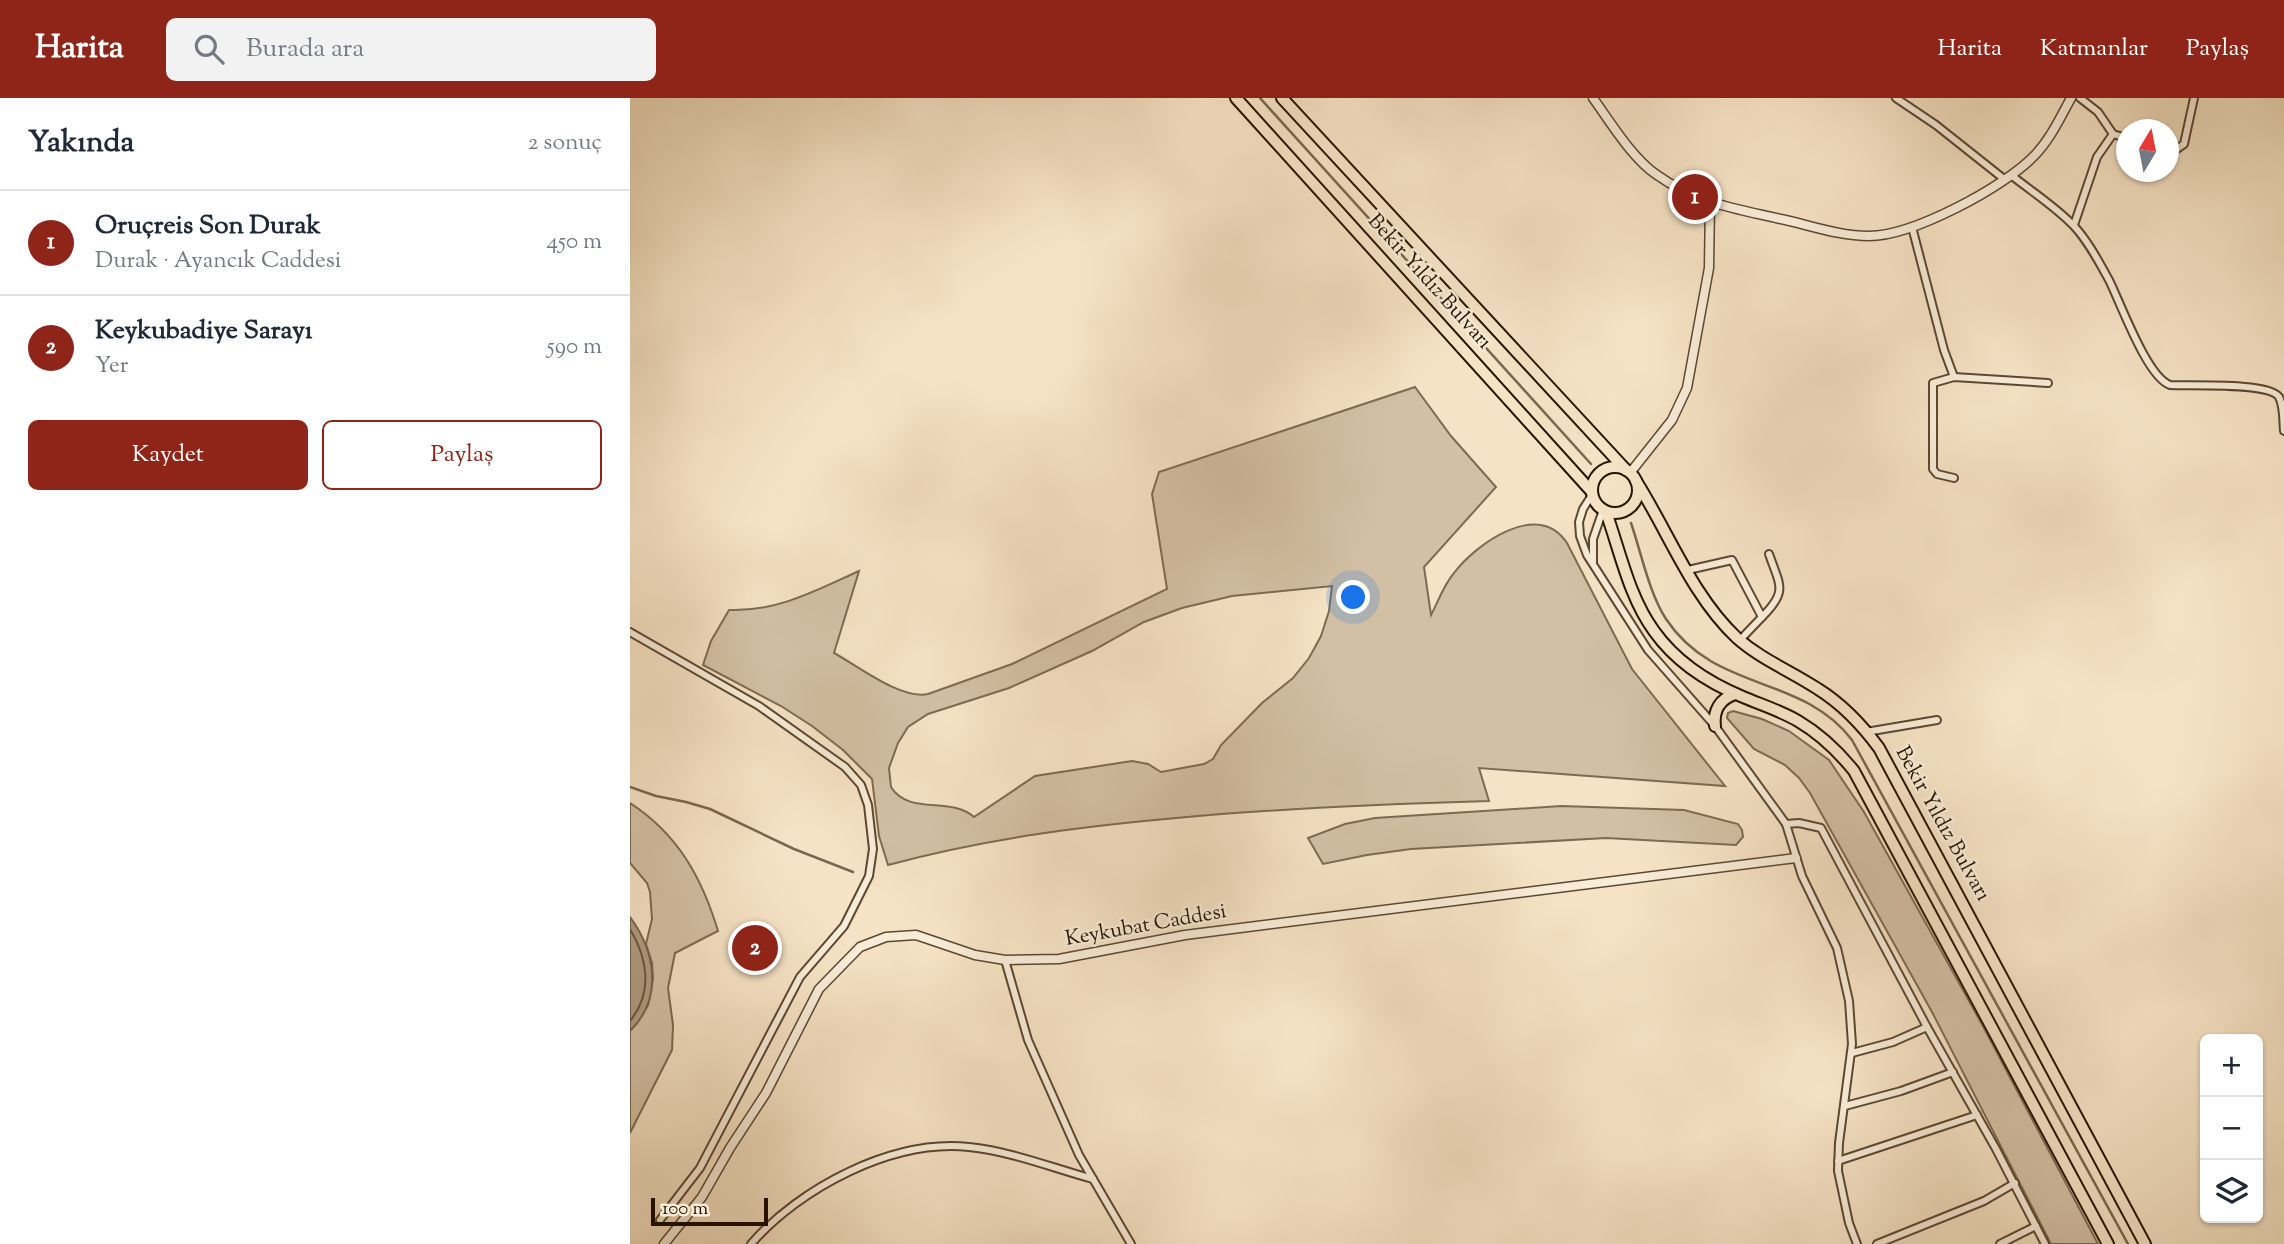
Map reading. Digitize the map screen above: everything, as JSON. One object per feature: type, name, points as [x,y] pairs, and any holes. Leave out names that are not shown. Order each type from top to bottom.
[{"type":"main road","name":"Bekir Yıldız Bulvarı","points":[[1236,98],[1592,493]]},
{"type":"main road","name":"Bekir Yıldız Bulvarı","points":[[1282,98],[1631,475],[1714,613],[1740,640],[1770,663],[1830,697],[1866,732],[1886,760],[2145,1244]]},
{"type":"main road","points":[[1604,511],[1619,513],[1633,506],[1638,491],[1631,475],[1611,468],[1601,472],[1595,480],[1592,493],[1596,504],[1604,511],[1634,594],[1654,631],[1672,652],[1693,670],[1735,694],[1786,715],[1811,729],[1839,753],[1854,771],[2108,1244]]},
{"type":"main road","points":[[1715,726],[1717,707],[1727,697],[1735,694]]},
{"type":"street","points":[[1593,98],[1619,134],[1654,173],[1681,190],[1710,203],[1839,233],[1878,235],[1912,228],[1955,208],[2026,164],[2040,149],[2071,98]]},
{"type":"street","points":[[1896,98],[2074,225],[2109,280],[2157,378],[2170,385],[2241,386],[2273,392],[2281,401],[2284,431]]},
{"type":"street","points":[[2080,98],[2103,118],[2116,135]]},
{"type":"street","points":[[2179,148],[2184,144],[2194,98]]},
{"type":"street","points":[[2074,225],[2097,158],[2113,134]]},
{"type":"street","points":[[1631,475],[1672,420],[1690,380],[1709,268],[1710,203]]},
{"type":"street","points":[[1912,228],[1944,350],[1954,377]]},
{"type":"street","points":[[1954,478],[1937,474],[1933,469],[1931,387],[1936,381],[1954,377],[2048,383]]},
{"type":"street","points":[[1592,493],[1583,509],[1579,529],[1584,550],[1648,650],[1715,726],[1786,824],[1807,889],[1841,960],[1851,1015],[1852,1052],[1838,1161],[1849,1223],[1857,1244]]},
{"type":"street","points":[[1595,567],[1592,545],[1604,511]]},
{"type":"street","points":[[1740,640],[1777,603],[1780,595],[1769,554]]},
{"type":"street","points":[[1688,570],[1732,560],[1762,617]]},
{"type":"street","points":[[630,632],[759,706],[845,767],[857,778],[864,791],[873,836],[869,876],[845,926],[800,977],[700,1168],[660,1220]]},
{"type":"street","points":[[1866,732],[1937,720]]},
{"type":"street","points":[[1786,824],[1799,823],[1821,828],[2045,1244]]},
{"type":"street","name":"Keykubat Caddesi","points":[[664,1244],[702,1197],[766,1093],[819,989],[860,947],[886,937],[916,935],[975,955],[1005,960],[1059,959],[1185,935],[1796,858]]},
{"type":"street","points":[[1005,960],[1028,1040],[1079,1155],[1131,1244]]},
{"type":"street","points":[[1852,1052],[1893,1042],[1927,1027]]},
{"type":"street","points":[[1845,1106],[1901,1091],[1953,1072]]},
{"type":"street","points":[[1838,1161],[1977,1115]]},
{"type":"street","points":[[751,1244],[787,1210],[828,1184],[873,1162],[914,1149],[948,1145],[983,1149],[1093,1179]]},
{"type":"street","points":[[1877,1244],[1984,1201],[2015,1184]]},
{"type":"street","points":[[2000,1244],[2036,1226]]},
{"type":"shaded area","points":[[1415,387],[1451,436],[1496,487],[1424,567],[1431,615],[1454,573],[1492,539],[1524,526],[1540,525],[1555,530],[1567,543],[1632,669],[1725,786],[1479,768],[1489,801],[1300,809],[1111,824],[999,840],[888,865],[879,836],[872,779],[843,750],[812,726],[781,706],[703,665],[711,641],[729,610],[747,610],[780,604],[859,571],[834,653],[893,687],[917,694],[928,694],[1012,664],[1167,589],[1152,494],[1159,472]],"holes":[[[1332,586],[1329,611],[1321,636],[1309,658],[1293,678],[1262,703],[1221,745],[1213,759],[1204,764],[1161,772],[1148,764],[1132,761],[1035,776],[974,817],[954,808],[908,801],[891,787],[889,768],[898,743],[908,727],[928,714],[1009,688],[1092,651],[1144,622],[1182,608],[1232,596]]]},
{"type":"shaded area","points":[[1733,711],[1762,719],[1789,731],[1829,760],[1864,812],[1984,1028],[2098,1244],[2051,1244],[1932,1012],[1810,793],[1785,765],[1754,749],[1727,718],[1728,713]]},
{"type":"shaded area","points":[[630,803],[662,829],[686,859],[704,893],[718,931],[675,953],[668,988],[673,1025],[672,1050],[630,1133],[630,1031],[648,1005],[653,979],[652,963],[646,944],[652,919],[650,892],[647,883],[630,863]]},
{"type":"shaded area","points":[[1561,806],[1684,810],[1738,824],[1743,837],[1736,845],[1606,838],[1411,849],[1323,864],[1308,838],[1345,824],[1375,818]]},
{"type":"water","points":[[630,917],[646,945],[652,975],[648,1005],[630,1031]]},
{"type":"waterway","points":[[1260,98],[1591,464]]},
{"type":"waterway","points":[[1631,523],[1660,609],[1686,643],[1709,660],[1733,672],[1809,704],[1832,719],[1852,740],[2128,1244]]},
{"type":"waterway","points":[[630,787],[710,809],[794,849],[853,872]]},
{"type":"place","name":"Oruçreis Son Durak","points":[[1695,197]]},
{"type":"place","name":"Keykubadiye Sarayı","points":[[755,948]]}]
